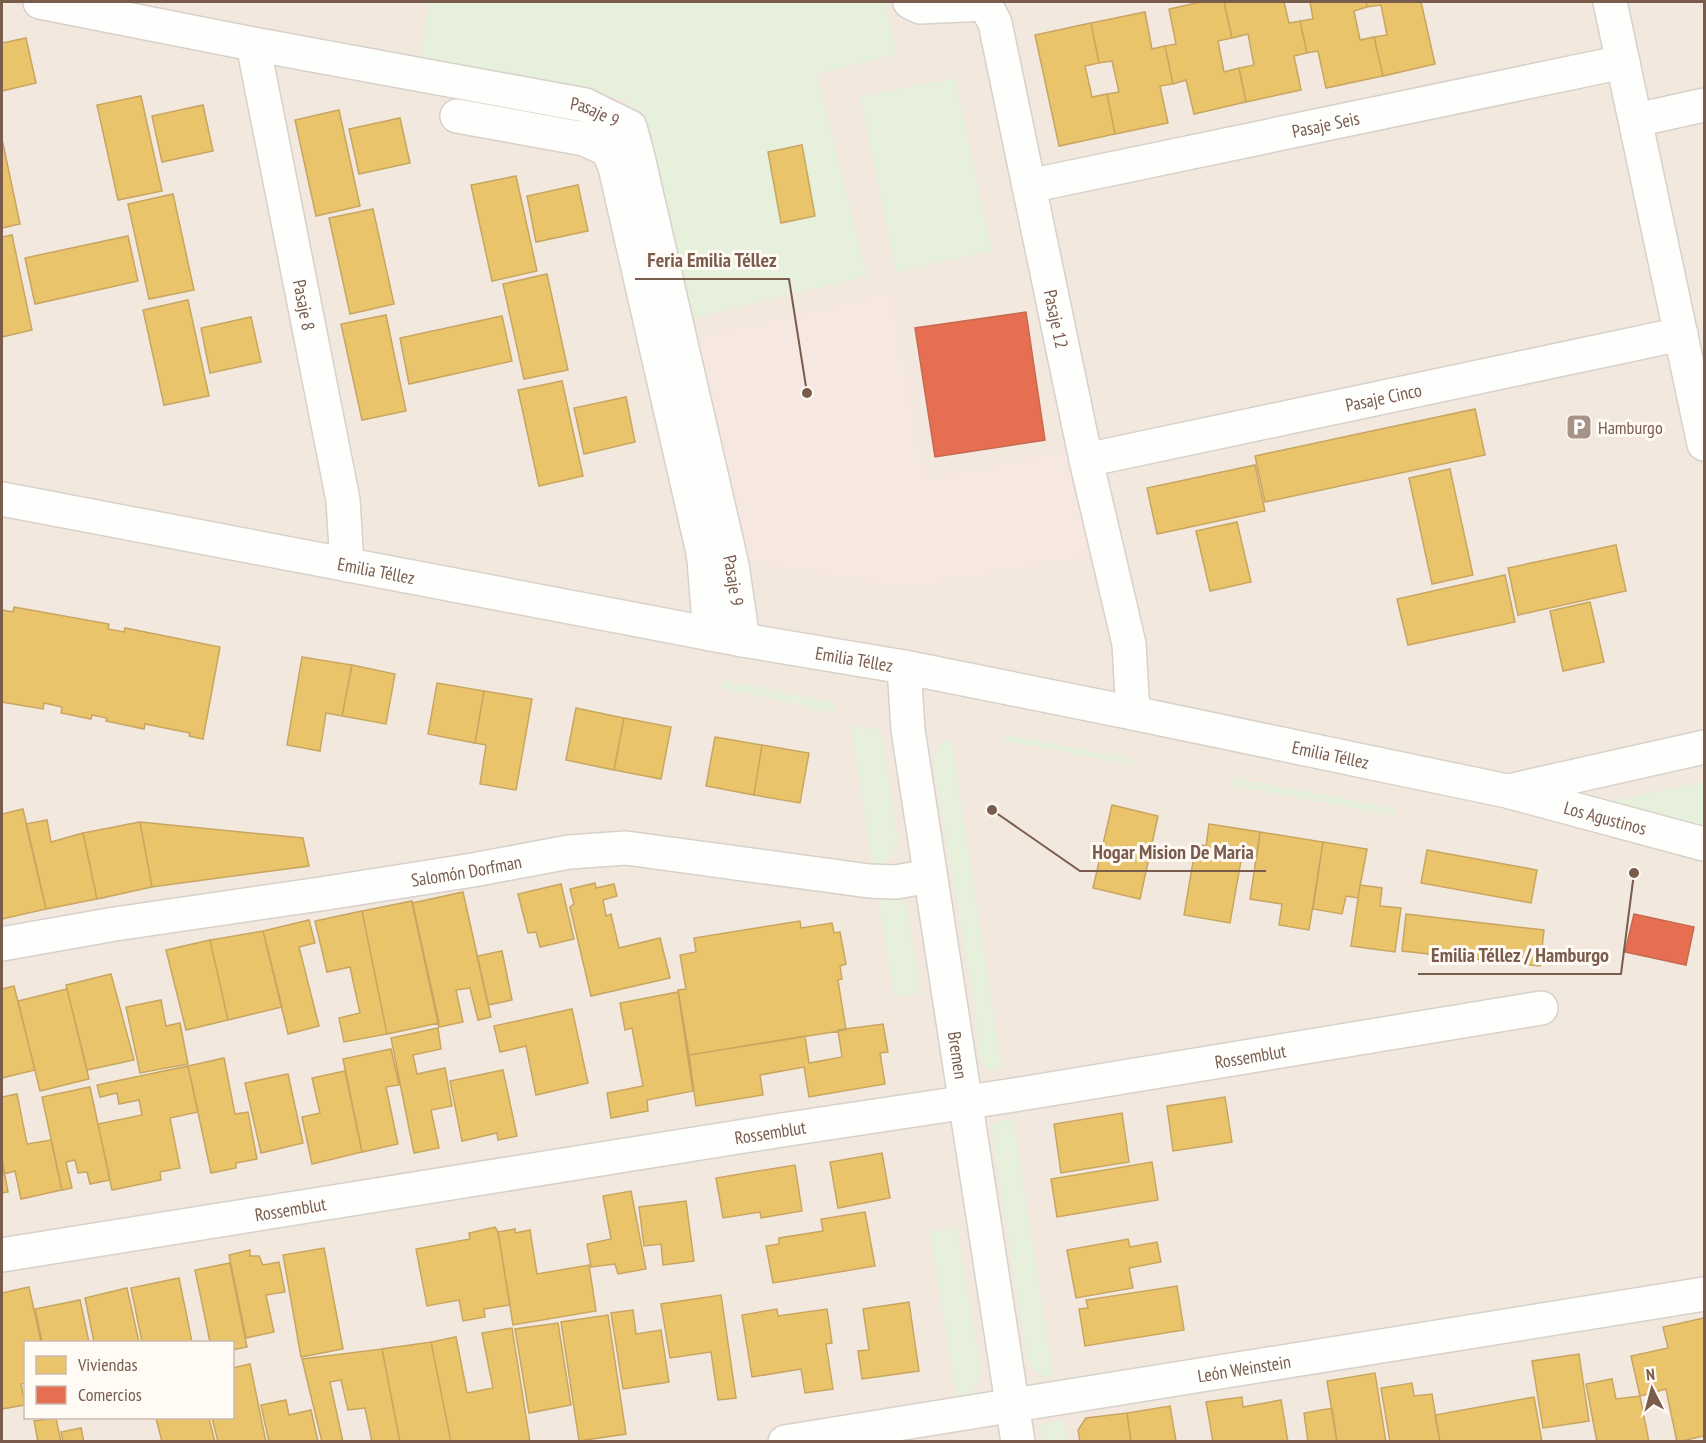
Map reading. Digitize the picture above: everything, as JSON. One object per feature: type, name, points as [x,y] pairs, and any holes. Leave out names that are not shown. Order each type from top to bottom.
[{"type":"street","name":"Pasaje 9","points":[[42,2],[253,44],[585,105],[630,127],[732,565],[743,640]]},
{"type":"street","name":"Pasaje 12","points":[[910,2],[920,7],[985,4],[995,23],[1086,460],[1129,644],[1133,713]]},
{"type":"street","points":[[1610,2],[1682,333],[1699,392],[1704,444]]},
{"type":"street","name":"Pasaje 8","points":[[253,44],[343,500],[347,565]]},
{"type":"street","name":"Pasaje Seis","points":[[1029,186],[1623,62]]},
{"type":"street","points":[[1636,120],[1704,105]]},
{"type":"street","points":[[457,116],[584,139],[608,150],[615,167],[702,548],[710,634]]},
{"type":"street","name":"Pasaje Cinco","points":[[1086,460],[1682,333]]},
{"type":"street","name":"Emilia Téllez","points":[[2,499],[710,634],[904,667],[1507,791],[1704,747]]},
{"type":"street","name":"Bremen","points":[[904,667],[908,730],[1017,1442]]},
{"type":"street","name":"Los Agustinos","points":[[1507,791],[1704,844]]},
{"type":"street","name":"Salomón Dorfman","points":[[2,944],[115,924],[473,870],[569,852],[626,848],[869,881],[896,882],[930,876]]},
{"type":"street","name":"Rossemblut","points":[[2,1256],[1541,1008]]},
{"type":"street","name":"León Weinstein","points":[[785,1442],[1704,1294]]},
{"type":"shaded area","points":[[2,2],[1704,2],[1704,1441],[2,1442]]},
{"type":"shaded area","points":[[891,292],[926,479],[1070,449],[1090,557],[908,589],[740,561],[693,338]]},
{"type":"green space","points":[[429,2],[885,2],[897,54],[817,74],[867,276],[681,321],[626,100],[419,68]]},
{"type":"green space","points":[[955,78],[992,251],[896,272],[860,97]]},
{"type":"green space","points":[[724,680],[835,703],[836,713],[720,688]]},
{"type":"green space","points":[[851,726],[877,729],[882,735],[898,841],[889,859],[873,871]]},
{"type":"green space","points":[[1004,734],[1133,759],[1132,765],[1005,741]]},
{"type":"green space","points":[[943,740],[952,744],[1002,1069],[991,1071],[984,1067],[979,1056],[975,1009],[933,763],[936,751]]},
{"type":"green space","points":[[1231,777],[1397,809],[1396,816],[1230,785]]},
{"type":"green space","points":[[1704,781],[1704,828],[1615,808],[1613,801]]},
{"type":"green space","points":[[877,893],[894,896],[907,908],[921,993],[894,997]]},
{"type":"green space","points":[[1013,1118],[1054,1378],[1037,1373],[1027,1359],[991,1125]]},
{"type":"green space","points":[[957,1228],[981,1370],[979,1380],[968,1394],[956,1395],[930,1232]]},
{"type":"green space","points":[[1064,1420],[1068,1441],[1042,1441],[1040,1425]]},
{"type":"building: Viviendas","points":[[1201,2],[1224,2],[1232,38],[1218,41],[1224,72],[1239,68],[1246,102],[1194,114],[1186,80],[1173,84],[1165,46],[1176,44],[1169,9]]},
{"type":"building: Viviendas","points":[[1224,2],[1284,2],[1289,23],[1300,21],[1307,53],[1294,56],[1301,90],[1246,102],[1239,68],[1254,65],[1248,34],[1232,38]]},
{"type":"building: Viviendas","points":[[1310,2],[1366,2],[1367,7],[1354,11],[1360,40],[1374,37],[1383,76],[1326,88],[1318,51],[1307,53],[1300,21],[1313,19]]},
{"type":"building: Viviendas","points":[[1366,2],[1421,2],[1435,64],[1383,76],[1374,37],[1387,35],[1381,5],[1367,7]]},
{"type":"building: Viviendas","points":[[1145,12],[1152,49],[1165,46],[1173,84],[1160,86],[1168,123],[1115,134],[1107,94],[1119,92],[1112,61],[1099,63],[1091,23]]},
{"type":"building: Viviendas","points":[[1091,23],[1099,63],[1085,66],[1092,97],[1107,94],[1115,134],[1059,146],[1035,35]]},
{"type":"building: Viviendas","points":[[26,38],[36,83],[2,91],[2,43]]},
{"type":"building: Viviendas","points":[[141,96],[162,191],[118,200],[97,105]]},
{"type":"building: Viviendas","points":[[203,105],[213,151],[162,162],[152,116]]},
{"type":"building: Viviendas","points":[[339,110],[360,206],[316,216],[295,120]]},
{"type":"building: Viviendas","points":[[400,118],[410,163],[359,174],[349,129]]},
{"type":"building: Viviendas","points":[[2,139],[20,224],[2,228]]},
{"type":"building: Viviendas","points":[[802,145],[815,216],[781,223],[768,152]]},
{"type":"building: Viviendas","points":[[516,176],[537,271],[492,281],[471,185]]},
{"type":"building: Viviendas","points":[[578,185],[588,231],[536,242],[527,196]]},
{"type":"building: Viviendas","points":[[173,194],[194,290],[149,299],[128,204]]},
{"type":"building: Viviendas","points":[[373,209],[394,304],[350,314],[329,218]]},
{"type":"building: Viviendas","points":[[12,235],[32,330],[2,337],[2,237]]},
{"type":"building: Viviendas","points":[[128,236],[138,281],[35,304],[25,258]]},
{"type":"building: Viviendas","points":[[547,274],[568,370],[524,379],[503,284]]},
{"type":"building: Viviendas","points":[[188,300],[209,396],[164,405],[143,310]]},
{"type":"building: Viviendas","points":[[386,315],[406,411],[362,420],[341,324]]},
{"type":"building: Viviendas","points":[[502,316],[512,361],[409,384],[400,338]]},
{"type":"building: Viviendas","points":[[251,317],[261,362],[210,373],[201,328]]},
{"type":"building: Viviendas","points":[[562,381],[583,476],[539,486],[518,390]]},
{"type":"building: Viviendas","points":[[626,397],[635,442],[584,454],[574,408]]},
{"type":"building: Viviendas","points":[[1475,409],[1485,455],[1265,502],[1255,456]]},
{"type":"building: Viviendas","points":[[1255,465],[1265,511],[1157,534],[1147,488]]},
{"type":"building: Viviendas","points":[[1450,469],[1473,575],[1432,584],[1409,478]]},
{"type":"building: Viviendas","points":[[1237,522],[1251,582],[1210,591],[1196,531]]},
{"type":"building: Viviendas","points":[[1616,545],[1626,591],[1518,615],[1508,568]]},
{"type":"building: Viviendas","points":[[1505,575],[1515,622],[1408,645],[1397,599]]},
{"type":"building: Viviendas","points":[[1590,602],[1604,662],[1563,671],[1550,611]]},
{"type":"building: Viviendas","points":[[14,607],[109,624],[108,629],[124,632],[125,628],[220,647],[203,739],[189,736],[190,733],[145,724],[144,729],[106,721],[107,718],[92,715],[91,719],[61,713],[62,707],[44,703],[43,709],[2,702],[2,610],[13,612]]},
{"type":"building: Viviendas","points":[[302,657],[352,665],[342,716],[326,713],[320,751],[287,745]]},
{"type":"building: Viviendas","points":[[352,665],[395,674],[386,724],[342,716]]},
{"type":"building: Viviendas","points":[[437,683],[484,691],[475,743],[428,734]]},
{"type":"building: Viviendas","points":[[484,691],[532,699],[516,790],[480,784],[486,745],[475,743]]},
{"type":"building: Viviendas","points":[[576,708],[624,718],[614,770],[566,760]]},
{"type":"building: Viviendas","points":[[624,718],[671,727],[661,779],[614,770]]},
{"type":"building: Viviendas","points":[[715,737],[762,745],[754,795],[706,786]]},
{"type":"building: Viviendas","points":[[762,745],[809,753],[800,803],[754,795]]},
{"type":"building: Viviendas","points":[[1112,805],[1158,816],[1140,899],[1093,888]]},
{"type":"building: Viviendas","points":[[23,809],[46,909],[2,919],[2,814]]},
{"type":"building: Viviendas","points":[[47,820],[51,842],[83,833],[97,899],[46,909],[26,824]]},
{"type":"building: Viviendas","points":[[140,822],[152,887],[97,899],[83,833]]},
{"type":"building: Viviendas","points":[[140,822],[303,838],[309,866],[152,887]]},
{"type":"building: Viviendas","points":[[1209,824],[1260,832],[1257,857],[1242,855],[1230,923],[1184,915],[1196,844],[1206,846]]},
{"type":"building: Viviendas","points":[[1260,832],[1323,842],[1309,930],[1279,925],[1282,904],[1250,899]]},
{"type":"building: Viviendas","points":[[1323,842],[1367,849],[1358,898],[1346,896],[1342,914],[1313,909]]},
{"type":"building: Viviendas","points":[[1427,850],[1537,870],[1531,903],[1421,883]]},
{"type":"building: Viviendas","points":[[595,883],[596,888],[614,884],[617,896],[603,900],[606,916],[611,914],[619,948],[660,938],[670,978],[591,996],[570,907],[574,904],[570,889]]},
{"type":"building: Viviendas","points":[[561,884],[574,939],[540,947],[536,932],[528,933],[518,894]]},
{"type":"building: Viviendas","points":[[1360,885],[1382,888],[1380,906],[1401,908],[1395,952],[1351,946]]},
{"type":"building: Viviendas","points":[[463,892],[491,1017],[478,1020],[470,988],[456,990],[463,1022],[439,1027],[412,903]]},
{"type":"building: Viviendas","points":[[412,901],[439,1023],[387,1034],[362,911]]},
{"type":"building: Viviendas","points":[[362,911],[387,1034],[344,1042],[339,1018],[360,1013],[350,967],[327,972],[315,921]]},
{"type":"building: Viviendas","points":[[1406,914],[1544,930],[1540,966],[1402,951]]},
{"type":"building: Viviendas","points":[[309,920],[315,943],[299,947],[319,1026],[288,1034],[263,931]]},
{"type":"building: Viviendas","points":[[800,921],[801,928],[832,923],[834,933],[840,932],[846,964],[840,966],[842,979],[838,980],[846,1030],[689,1055],[678,990],[686,989],[680,955],[696,952],[694,938]]},
{"type":"building: Viviendas","points":[[263,931],[282,1007],[228,1020],[210,940]]},
{"type":"building: Viviendas","points":[[210,940],[228,1020],[186,1030],[166,950]]},
{"type":"building: Viviendas","points":[[502,951],[512,1000],[488,1005],[477,956]]},
{"type":"building: Viviendas","points":[[111,974],[134,1060],[87,1070],[66,985]]},
{"type":"building: Viviendas","points":[[14,986],[35,1070],[2,1078],[2,989]]},
{"type":"building: Viviendas","points":[[67,989],[89,1079],[40,1091],[18,1001]]},
{"type":"building: Viviendas","points":[[678,992],[693,1091],[647,1100],[648,1111],[611,1118],[607,1093],[643,1086],[632,1028],[625,1030],[620,1003]]},
{"type":"building: Viviendas","points":[[161,1000],[166,1026],[180,1023],[188,1064],[140,1073],[126,1007]]},
{"type":"building: Viviendas","points":[[572,1009],[588,1083],[536,1095],[526,1046],[500,1052],[494,1026]]},
{"type":"building: Viviendas","points":[[883,1024],[888,1052],[880,1053],[885,1084],[809,1097],[804,1067],[760,1075],[763,1095],[696,1106],[689,1055],[805,1036],[809,1063],[842,1057],[838,1030]]},
{"type":"building: Viviendas","points":[[438,1028],[441,1049],[413,1055],[417,1074],[445,1068],[452,1106],[431,1110],[439,1148],[414,1153],[391,1038]]},
{"type":"building: Viviendas","points":[[391,1049],[399,1085],[386,1087],[398,1144],[362,1152],[343,1059]]},
{"type":"building: Viviendas","points":[[224,1058],[235,1114],[248,1112],[257,1159],[236,1163],[236,1168],[211,1173],[188,1066]]},
{"type":"building: Viviendas","points":[[188,1066],[198,1112],[170,1118],[180,1168],[160,1172],[161,1180],[112,1190],[98,1124],[142,1115],[139,1100],[119,1104],[117,1093],[100,1097],[97,1085]]},
{"type":"building: Viviendas","points":[[503,1070],[517,1136],[498,1140],[497,1133],[462,1141],[450,1081]]},
{"type":"building: Viviendas","points":[[345,1071],[362,1152],[312,1164],[302,1117],[320,1113],[312,1078]]},
{"type":"building: Viviendas","points":[[288,1074],[303,1143],[261,1153],[245,1083]]},
{"type":"building: Viviendas","points":[[90,1087],[110,1180],[90,1184],[87,1172],[78,1173],[75,1160],[66,1162],[72,1188],[62,1190],[42,1097]]},
{"type":"building: Viviendas","points":[[17,1094],[27,1144],[51,1140],[62,1190],[21,1199],[15,1171],[4,1174],[2,1097]]},
{"type":"building: Viviendas","points":[[1225,1097],[1232,1142],[1173,1151],[1167,1106]]},
{"type":"building: Viviendas","points":[[1122,1113],[1129,1162],[1061,1173],[1054,1124]]},
{"type":"building: Viviendas","points":[[882,1153],[890,1198],[838,1208],[830,1162]]},
{"type":"building: Viviendas","points":[[2,1159],[8,1192],[2,1193]]},
{"type":"building: Viviendas","points":[[1152,1162],[1158,1200],[1057,1217],[1051,1179]]},
{"type":"building: Viviendas","points":[[795,1165],[802,1211],[761,1218],[760,1212],[723,1218],[716,1178]]},
{"type":"building: Viviendas","points":[[631,1191],[646,1269],[618,1274],[615,1264],[591,1267],[587,1244],[611,1239],[603,1196]]},
{"type":"building: Viviendas","points":[[686,1201],[694,1261],[663,1265],[661,1244],[644,1246],[639,1207]]},
{"type":"building: Viviendas","points":[[865,1212],[875,1266],[773,1283],[766,1246],[779,1244],[779,1238],[823,1231],[821,1219]]},
{"type":"building: Viviendas","points":[[495,1227],[498,1232],[510,1305],[484,1309],[485,1317],[463,1321],[459,1300],[427,1306],[416,1249],[470,1239],[469,1233]]},
{"type":"building: Viviendas","points":[[515,1229],[515,1233],[530,1230],[537,1274],[589,1265],[596,1311],[513,1325],[498,1232]]},
{"type":"building: Viviendas","points":[[1128,1239],[1130,1247],[1157,1242],[1161,1262],[1129,1268],[1133,1288],[1076,1298],[1067,1250]]},
{"type":"building: Viviendas","points":[[324,1248],[343,1349],[301,1357],[283,1255]]},
{"type":"building: Viviendas","points":[[250,1250],[250,1256],[259,1256],[263,1265],[279,1262],[285,1292],[266,1295],[274,1332],[246,1338],[229,1255]]},
{"type":"building: Viviendas","points":[[230,1263],[247,1347],[234,1350],[234,1341],[210,1341],[195,1270]]},
{"type":"building: Viviendas","points":[[179,1278],[192,1341],[142,1341],[131,1288]]},
{"type":"building: Viviendas","points":[[1177,1286],[1184,1330],[1085,1346],[1079,1309],[1088,1308],[1086,1300]]},
{"type":"building: Viviendas","points":[[29,1287],[41,1341],[24,1341],[24,1383],[21,1384],[24,1405],[2,1409],[2,1293]]},
{"type":"building: Viviendas","points":[[127,1288],[139,1341],[94,1341],[85,1298]]},
{"type":"building: Viviendas","points":[[721,1295],[736,1398],[718,1400],[711,1352],[670,1358],[661,1304]]},
{"type":"building: Viviendas","points":[[80,1300],[89,1341],[42,1341],[35,1309]]},
{"type":"building: Viviendas","points":[[909,1302],[919,1371],[862,1379],[858,1351],[869,1350],[863,1309]]},
{"type":"building: Viviendas","points":[[777,1309],[778,1316],[827,1309],[832,1343],[826,1344],[833,1389],[805,1393],[801,1369],[752,1377],[742,1315]]},
{"type":"building: Viviendas","points":[[633,1310],[636,1334],[661,1330],[669,1382],[623,1389],[611,1313]]},
{"type":"building: Viviendas","points":[[608,1315],[626,1434],[579,1441],[561,1322]]},
{"type":"building: Viviendas","points":[[1704,1318],[1704,1436],[1677,1442],[1666,1389],[1640,1396],[1631,1356],[1668,1348],[1663,1327]]},
{"type":"building: Viviendas","points":[[558,1323],[571,1405],[529,1413],[515,1329]]},
{"type":"building: Viviendas","points":[[512,1328],[530,1442],[451,1442],[431,1342],[456,1337],[467,1393],[493,1388],[482,1333]]},
{"type":"building: Viviendas","points":[[431,1342],[451,1442],[400,1442],[382,1349]]},
{"type":"building: Viviendas","points":[[382,1349],[400,1442],[372,1442],[365,1408],[348,1410],[341,1380],[330,1382],[343,1442],[322,1442],[302,1359]]},
{"type":"building: Viviendas","points":[[1579,1354],[1589,1421],[1543,1428],[1532,1361]]},
{"type":"building: Viviendas","points":[[250,1364],[266,1442],[218,1442],[212,1419],[234,1419],[234,1368]]},
{"type":"building: Viviendas","points":[[1375,1373],[1386,1442],[1337,1442],[1327,1381]]},
{"type":"building: Viviendas","points":[[1612,1379],[1616,1399],[1640,1396],[1649,1442],[1597,1442],[1586,1384]]},
{"type":"building: Viviendas","points":[[1412,1383],[1414,1396],[1432,1394],[1440,1442],[1390,1442],[1381,1388]]},
{"type":"building: Viviendas","points":[[1242,1397],[1243,1407],[1281,1400],[1288,1442],[1213,1442],[1206,1402]]},
{"type":"building: Viviendas","points":[[1534,1397],[1542,1442],[1440,1442],[1435,1415]]},
{"type":"building: Viviendas","points":[[286,1400],[289,1415],[311,1410],[318,1442],[269,1442],[261,1405]]},
{"type":"building: Viviendas","points":[[1170,1406],[1176,1441],[1131,1442],[1127,1413]]},
{"type":"building: Viviendas","points":[[1332,1408],[1337,1442],[1308,1442],[1304,1413]]},
{"type":"building: Viviendas","points":[[1127,1413],[1131,1442],[1080,1442],[1078,1430],[1086,1418]]},
{"type":"building: Viviendas","points":[[56,1419],[61,1442],[38,1442],[34,1421]]},
{"type":"building: Viviendas","points":[[156,1419],[209,1419],[215,1442],[162,1442]]},
{"type":"building: Viviendas","points":[[81,1428],[84,1442],[63,1442],[61,1432]]},
{"type":"building: Comercios","points":[[1026,312],[1045,440],[935,457],[915,328]]},
{"type":"building: Comercios","points":[[1634,914],[1694,927],[1686,965],[1625,952]]},
{"type":"place","name":"Feria Emilia Téllez","points":[[807,393]]},
{"type":"place","name":"Hamburgo","points":[[1579,427]]},
{"type":"place","name":"Hogar Mision De Maria","points":[[992,810]]},
{"type":"place","name":"Emilia Téllez / Hamburgo","points":[[1634,873]]}]
